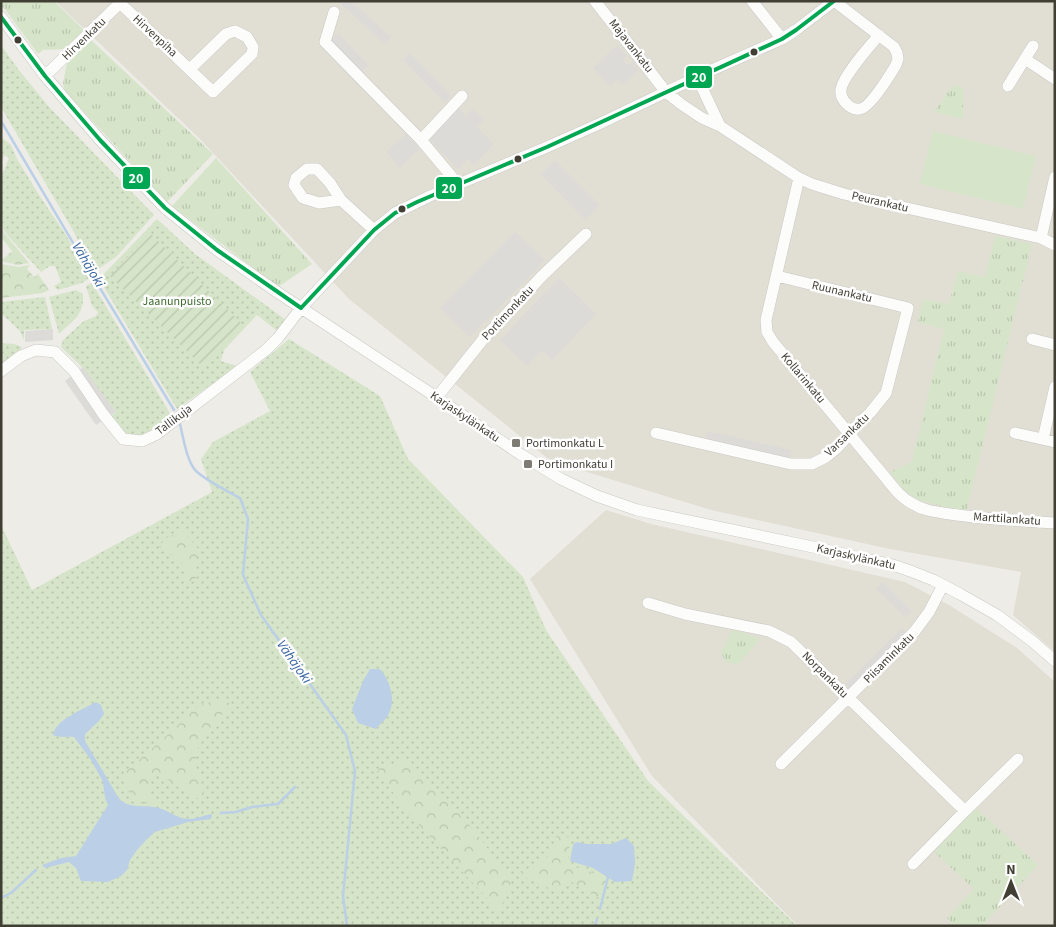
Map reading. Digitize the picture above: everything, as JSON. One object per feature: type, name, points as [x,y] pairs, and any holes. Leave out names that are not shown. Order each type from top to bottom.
[{"type":"street","name":"Majavankatu","points":[[595,1],[666,92]]},
{"type":"street","points":[[752,1],[782,38]]},
{"type":"street","name":"Tallikuja","points":[[1,371],[21,356],[36,350],[55,352],[74,372],[123,439],[142,442],[157,434],[266,350],[278,338],[301,308],[374,230],[395,213],[423,199],[601,123],[782,38],[802,26],[834,1]]},
{"type":"street","points":[[834,1],[878,35],[898,53],[896,65],[869,105],[861,110],[852,108],[841,97],[841,89],[845,78],[878,35]]},
{"type":"street","name":"Hirvenpiha","points":[[121,2],[190,69],[214,92],[252,54],[254,47],[247,37],[235,31],[226,34],[190,69]]},
{"type":"street","name":"Hirvenkatu","points":[[45,76],[121,2]]},
{"type":"street","points":[[334,12],[326,42],[421,140],[458,184]]},
{"type":"street","name":"Karjaskylänkatu","points":[[1,17],[45,76],[100,140],[165,208],[216,250],[520,454],[561,479],[597,496],[637,510],[893,565],[922,575],[997,615],[1055,661]]},
{"type":"street","points":[[1008,86],[1033,46]]},
{"type":"street","points":[[1025,59],[1055,79]]},
{"type":"street","points":[[697,77],[720,126]]},
{"type":"street","name":"Peurankatu","points":[[666,92],[702,118],[720,126],[799,178],[812,184],[844,194],[1041,238],[1055,245]]},
{"type":"street","points":[[421,140],[462,96]]},
{"type":"street","name":"Kollarinkatu","points":[[799,178],[766,316],[768,334],[905,499],[924,509],[960,516]]},
{"type":"street","points":[[1041,238],[1055,178]]},
{"type":"street","points":[[342,200],[374,230]]},
{"type":"street","name":"Portimonkatu","points":[[437,397],[485,337],[542,276],[586,234]]},
{"type":"street","name":"Ruunankatu","points":[[777,276],[908,308]]},
{"type":"street","name":"Varsankatu","points":[[656,433],[791,464],[815,463],[837,448],[886,393],[908,308]]},
{"type":"street","points":[[1032,339],[1055,345]]},
{"type":"street","points":[[1043,439],[1055,387]]},
{"type":"street","points":[[1015,433],[1055,442]]},
{"type":"street","name":"Marttilankatu","points":[[960,516],[1055,523]]},
{"type":"street","name":"Piisaminkatu","points":[[781,764],[915,631],[929,612],[943,585]]},
{"type":"street","name":"Norpankatu","points":[[648,603],[685,614],[769,631],[791,642],[965,811]]},
{"type":"street","points":[[913,864],[1018,759]]},
{"type":"shaded area","points":[[55,1],[1055,1],[1055,652],[1013,615],[1021,572],[890,549],[711,510],[551,461],[349,299],[200,139]]},
{"type":"shaded area","points":[[341,1],[351,1],[391,37],[385,44],[341,4]]},
{"type":"shaded area","points":[[338,33],[369,65],[360,73],[329,41]]},
{"type":"shaded area","points":[[617,45],[627,56],[623,61],[629,66],[633,61],[639,70],[623,85],[617,79],[610,86],[593,68]]},
{"type":"shaded area","points":[[410,53],[451,96],[445,103],[403,60]]},
{"type":"shaded area","points":[[458,107],[466,116],[472,109],[484,119],[477,127],[494,144],[474,165],[468,158],[458,169],[429,139]]},
{"type":"shaded area","points":[[406,134],[420,149],[400,168],[386,152]]},
{"type":"shaded area","points":[[555,160],[600,205],[585,220],[541,174]]},
{"type":"shaded area","points":[[515,232],[545,260],[470,337],[440,308]]},
{"type":"shaded area","points":[[559,278],[596,314],[552,360],[542,350],[527,366],[500,340]]},
{"type":"shaded area","points":[[53,329],[53,340],[25,342],[25,331]]},
{"type":"shaded area","points":[[83,367],[116,412],[96,425],[65,381]]},
{"type":"shaded area","points":[[707,431],[792,450],[789,460],[705,441]]},
{"type":"shaded area","points":[[606,510],[651,524],[905,582],[949,605],[1017,648],[1055,682],[1055,926],[798,926],[652,776],[530,579]]},
{"type":"shaded area","points":[[883,582],[912,611],[905,618],[876,589]]},
{"type":"shaded area","points":[[902,628],[907,633],[851,690],[845,684]]},
{"type":"green space","points":[[1,1],[54,1],[84,30],[64,49],[43,50],[38,54],[1,4]]},
{"type":"green space","points":[[90,39],[213,154],[167,202],[65,91],[63,84],[67,61]]},
{"type":"green space","points":[[1,45],[49,107],[154,215],[116,257],[95,271],[1,107]]},
{"type":"green space","points":[[955,85],[963,90],[963,119],[934,112]]},
{"type":"green space","points":[[933,131],[1036,156],[1023,209],[920,184]]},
{"type":"green space","points":[[1,137],[11,145],[17,159],[66,235],[90,278],[82,283],[58,290],[54,286],[61,282],[55,266],[50,266],[41,272],[1,226],[1,177],[9,158],[5,155],[1,161]]},
{"type":"green space","points":[[216,158],[312,264],[278,287],[172,206]]},
{"type":"green space","points":[[157,219],[195,254],[286,320],[276,330],[257,315],[224,350],[221,361],[237,366],[177,409],[99,279]]},
{"type":"green space","points":[[1,229],[29,263],[18,265],[1,261],[12,251],[1,237]]},
{"type":"green space","name":"Jaanunpuisto","points":[[150,233],[244,326],[203,367],[110,276]]},
{"type":"green space","points":[[995,236],[1032,244],[966,512],[918,500],[905,491],[890,472],[912,462],[944,329],[918,322],[923,299],[949,304],[958,271],[985,277]]},
{"type":"green space","points":[[1,264],[19,267],[30,265],[27,269],[34,277],[38,274],[49,290],[43,293],[1,298]]},
{"type":"green space","points":[[92,283],[171,415],[143,435],[130,435],[122,431],[111,416],[116,412],[80,365],[61,347],[63,340],[84,321],[96,316],[98,312],[92,306],[86,286]]},
{"type":"green space","points":[[76,290],[83,294],[82,308],[77,317],[59,334],[49,297]]},
{"type":"green space","points":[[45,297],[52,329],[24,330],[24,340],[20,331],[1,313],[1,302]]},
{"type":"green space","points":[[289,339],[380,396],[408,459],[523,577],[546,630],[648,781],[797,926],[1,926],[1,525],[32,590],[212,492],[201,459],[213,442],[270,411],[250,372]]},
{"type":"green space","points":[[1,343],[22,347],[18,353],[1,366]]},
{"type":"green space","points":[[183,531],[200,551],[195,563],[199,574],[192,582],[186,579],[187,570],[180,560],[159,547],[166,538]]},
{"type":"green space","points":[[733,629],[760,639],[740,663],[735,664],[726,662],[721,653]]},
{"type":"green space","points":[[219,699],[232,704],[203,738],[199,744],[196,757],[199,776],[207,801],[191,796],[157,773],[149,779],[149,787],[155,804],[139,803],[128,791],[121,776],[198,706]]},
{"type":"green space","points":[[408,759],[468,823],[511,879],[510,891],[498,910],[405,810],[392,791],[388,780],[376,774],[380,767],[393,765]]},
{"type":"green space","points":[[976,808],[1038,865],[982,926],[955,926],[947,918],[974,889],[934,852]]},
{"type":"green space","points":[[556,836],[572,838],[568,852],[569,866],[588,870],[606,881],[602,900],[572,882],[566,883],[560,893],[516,873],[543,861],[552,851]]},
{"type":"water","points":[[370,669],[380,669],[384,674],[390,686],[392,699],[392,705],[387,717],[376,729],[358,723],[352,709]]},
{"type":"water","points":[[96,702],[101,705],[104,714],[85,734],[85,741],[122,801],[131,805],[159,808],[185,819],[212,814],[211,819],[188,822],[155,832],[137,850],[130,860],[127,870],[121,876],[108,882],[81,881],[76,868],[69,862],[45,868],[42,865],[61,858],[76,856],[108,805],[101,778],[91,760],[74,737],[53,735],[59,724],[64,720]]},
{"type":"water","points":[[626,838],[634,846],[635,863],[632,881],[615,882],[593,868],[570,861],[573,845],[576,842],[611,844]]},
{"type":"waterway","name":"Vähäjoki","points":[[1,121],[174,410]]},
{"type":"waterway","name":"Vähäjoki","points":[[180,424],[188,456],[196,471],[240,498],[248,519],[243,575],[261,615],[346,735],[355,771],[343,896],[347,926]]},
{"type":"waterway","points":[[221,813],[278,804],[295,787]]},
{"type":"waterway","points":[[1,898],[11,893],[36,870]]},
{"type":"waterway","points":[[600,909],[608,877]]},
{"type":"waterway","points":[[595,926],[597,919]]},
{"type":"transit line","name":"20","points":[[301,308],[374,230],[395,213],[547,147],[782,39],[834,1]]},
{"type":"transit line","name":"20","points":[[1,17],[45,76],[100,140],[165,208],[217,250],[301,308]]},
{"type":"place","name":"Portimonkatu L","points":[[516,443]]},
{"type":"place","name":"Portimonkatu I","points":[[528,464]]}]
